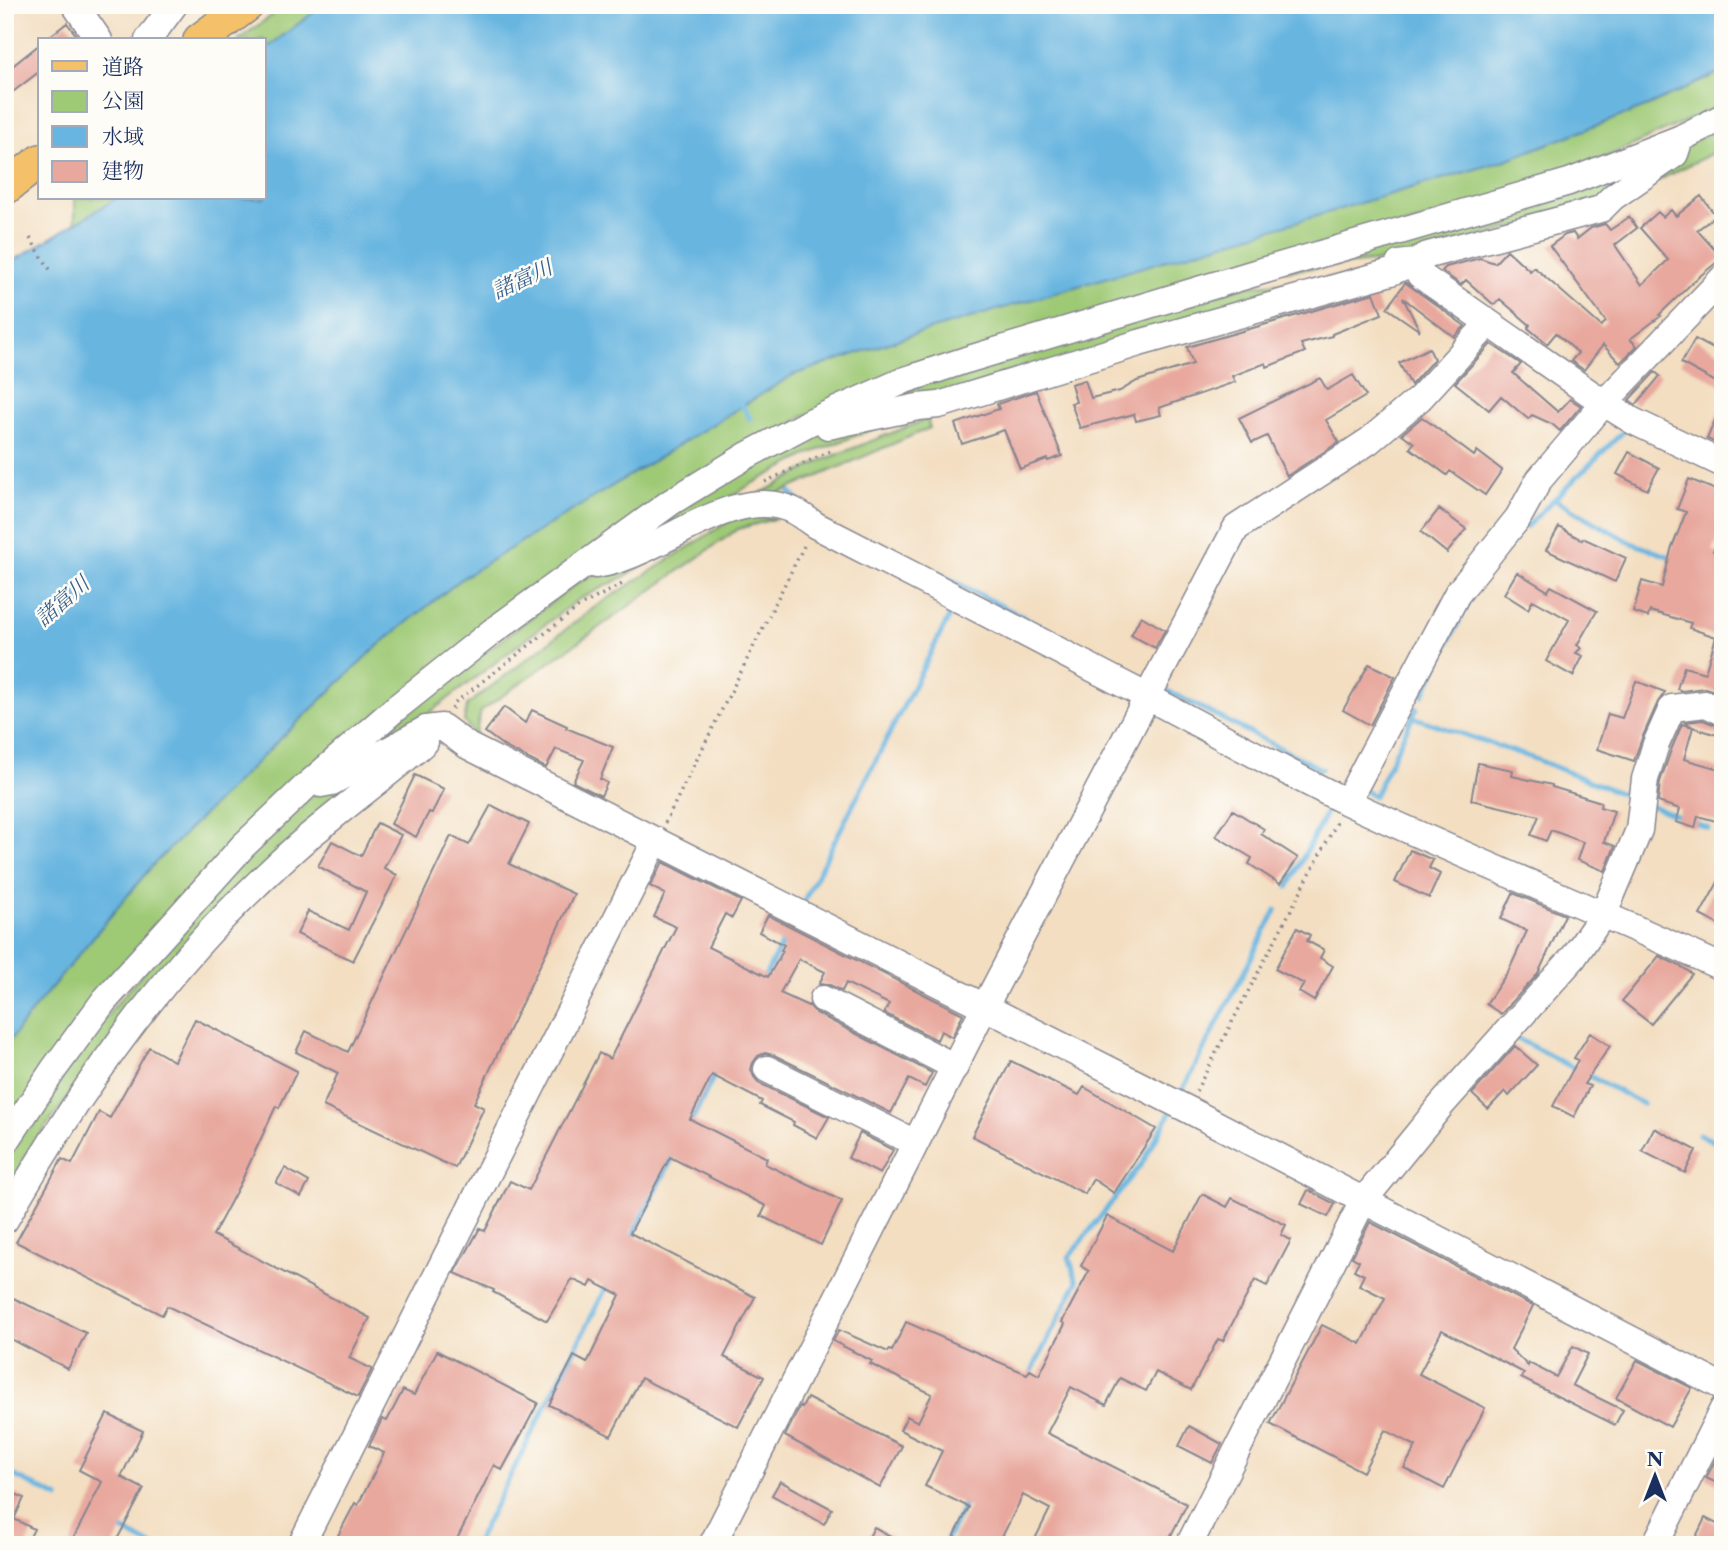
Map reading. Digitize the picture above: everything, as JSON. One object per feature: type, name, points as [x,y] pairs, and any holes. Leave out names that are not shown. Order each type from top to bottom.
[{"type":"main road","points":[[203,38],[247,5]]},
{"type":"main road","points":[[5,188],[38,163]]},
{"type":"street","points":[[75,5],[98,38]]},
{"type":"street","points":[[149,38],[174,5]]},
{"type":"street","points":[[5,1143],[54,1069],[104,1001],[243,846],[305,787],[396,708],[493,631],[671,502],[746,456],[810,422],[905,380],[1255,273],[1569,182],[1681,138],[1723,117]]},
{"type":"street","points":[[810,422],[823,426],[939,405],[1139,342],[1391,272],[1428,255],[1601,209],[1613,197],[1675,154],[1681,138]]},
{"type":"street","points":[[1255,273],[1286,277],[1414,262]]},
{"type":"street","points":[[1414,262],[1420,275],[1604,403],[1633,421],[1723,464]]},
{"type":"street","points":[[1347,802],[1457,594],[1518,518],[1539,480],[1604,403],[1723,278]]},
{"type":"street","points":[[712,1545],[984,1008],[1236,528],[1369,441],[1420,398],[1489,323]]},
{"type":"street","points":[[584,566],[614,563],[717,514],[741,506],[767,504],[791,509],[815,525],[1347,802],[1489,867],[1604,913],[1723,968]]},
{"type":"street","points":[[1189,1545],[1363,1201],[1443,1103],[1573,958],[1604,913],[1639,830],[1646,779],[1656,744],[1672,708],[1719,704]]},
{"type":"street","points":[[305,787],[332,782],[426,729],[442,726],[468,746],[1187,1109],[1723,1387]]},
{"type":"street","points":[[5,1220],[48,1147],[133,1024],[182,963],[253,888],[308,838],[385,778],[442,726]]},
{"type":"street","points":[[300,1545],[656,840]]},
{"type":"street","points":[[823,999],[954,1067]]},
{"type":"street","points":[[767,1069],[915,1143]]},
{"type":"street","points":[[1655,1545],[1723,1409]]},
{"type":"path","points":[[30,238],[51,271]]},
{"type":"path","points":[[656,840],[815,525]]},
{"type":"path","points":[[1187,1109],[1347,802]]},
{"type":"green space","points":[[286,5],[356,5],[266,69],[266,38],[241,38]]},
{"type":"green space","points":[[1723,53],[1723,104],[1571,173],[803,416],[303,776],[5,1128],[5,990],[289,678],[754,375]]},
{"type":"green space","points":[[1723,126],[1723,148],[1625,197],[1693,141]]},
{"type":"green space","points":[[1669,150],[1591,207],[1391,260],[1284,271]]},
{"type":"green space","points":[[75,200],[152,200],[5,266],[75,223]]},
{"type":"green space","points":[[1361,275],[930,399],[830,421],[920,384],[1247,286]]},
{"type":"green space","points":[[911,414],[809,454],[753,483],[701,515],[617,553],[715,486],[809,433]]},
{"type":"green space","points":[[927,419],[930,428],[777,494],[752,498],[821,461]]},
{"type":"green space","points":[[737,516],[777,518],[738,529],[481,711],[475,736],[464,721],[467,705],[595,607]]},
{"type":"green space","points":[[689,535],[624,577],[577,600],[424,717],[327,779],[431,693],[577,583]]},
{"type":"green space","points":[[383,762],[126,1021],[31,1147],[5,1194],[5,1158],[19,1135],[113,1008],[208,895],[310,797]]},
{"type":"water","name":"諸富川","points":[[323,5],[1723,5],[1723,71],[1648,106],[1503,161],[909,336],[793,375],[464,577],[380,644],[152,866],[5,1047],[5,266],[114,200],[266,200],[266,48]]},
{"type":"building","points":[[67,23],[78,38],[48,38]]},
{"type":"building","points":[[38,46],[38,73],[5,98],[5,72]]},
{"type":"building","points":[[1701,196],[1716,216],[1697,230],[1722,258],[1695,280],[1659,315],[1661,316],[1630,339],[1637,346],[1620,363],[1603,345],[1584,370],[1571,361],[1578,353],[1556,333],[1547,344],[1500,299],[1494,305],[1466,280],[1461,285],[1442,271],[1446,267],[1480,258],[1495,263],[1507,250],[1530,271],[1534,267],[1601,326],[1606,322],[1550,246],[1565,235],[1573,233],[1577,239],[1591,228],[1605,224],[1610,230],[1629,217],[1637,228],[1615,245],[1642,285],[1668,260],[1640,228],[1658,212],[1663,217],[1671,210],[1676,216]]},
{"type":"building","points":[[1405,283],[1465,326],[1454,337],[1403,298],[1420,331],[1387,308]]},
{"type":"building","points":[[1374,293],[1382,314],[1332,336],[1301,344],[1305,352],[1267,367],[1266,363],[1232,376],[1235,382],[1159,408],[1161,415],[1136,421],[1134,414],[1080,428],[1071,403],[1076,402],[1071,384],[1085,380],[1091,398],[1120,391],[1137,381],[1193,364],[1187,347]]},
{"type":"building","points":[[1695,339],[1723,354],[1723,386],[1681,363]]},
{"type":"building","points":[[1491,344],[1521,364],[1513,373],[1558,412],[1570,399],[1581,406],[1560,431],[1552,424],[1532,415],[1528,419],[1501,396],[1489,410],[1455,383]]},
{"type":"building","points":[[1429,348],[1434,359],[1411,385],[1399,363]]},
{"type":"building","points":[[1655,372],[1660,376],[1636,405],[1629,400]]},
{"type":"building","points":[[1353,375],[1366,396],[1326,420],[1339,442],[1287,476],[1267,436],[1252,443],[1239,418],[1320,378],[1327,390]]},
{"type":"building","points":[[1036,391],[1062,456],[1020,469],[1004,430],[962,444],[955,424],[999,409],[997,404]]},
{"type":"building","points":[[1723,401],[1723,446],[1707,439]]},
{"type":"building","points":[[1422,417],[1474,456],[1477,451],[1502,470],[1485,495],[1450,471],[1447,475],[1410,448],[1414,443],[1402,434]]},
{"type":"building","points":[[1629,452],[1659,468],[1647,490],[1617,474]]},
{"type":"building","points":[[1689,479],[1723,493],[1723,527],[1713,551],[1723,556],[1723,675],[1717,692],[1705,688],[1682,691],[1677,689],[1684,667],[1705,673],[1716,637],[1689,628],[1691,623],[1650,611],[1648,617],[1633,612],[1642,581],[1662,587],[1671,550],[1686,512],[1677,509]]},
{"type":"building","points":[[1439,509],[1466,529],[1447,553],[1421,532]]},
{"type":"building","points":[[1559,527],[1582,540],[1583,538],[1626,558],[1615,582],[1546,550]]},
{"type":"building","points":[[1517,572],[1548,591],[1551,586],[1597,611],[1577,645],[1581,648],[1576,653],[1583,656],[1573,676],[1546,661],[1569,620],[1533,600],[1528,609],[1504,594]]},
{"type":"building","points":[[1141,616],[1165,630],[1155,648],[1131,635]]},
{"type":"building","points":[[1369,664],[1395,677],[1370,725],[1343,710]]},
{"type":"building","points":[[1636,681],[1665,692],[1658,702],[1634,761],[1597,749],[1608,714],[1622,718]]},
{"type":"building","points":[[504,707],[525,723],[532,710],[567,726],[566,728],[613,747],[600,779],[607,783],[601,796],[573,782],[584,760],[556,749],[546,768],[505,747],[485,732]]},
{"type":"building","points":[[1703,720],[1723,728],[1723,737],[1685,722]]},
{"type":"building","points":[[1682,724],[1693,727],[1684,759],[1723,770],[1723,823],[1698,816],[1695,828],[1676,822],[1680,809],[1658,802],[1660,782]]},
{"type":"building","points":[[1478,763],[1513,770],[1512,776],[1552,785],[1601,802],[1600,807],[1614,811],[1604,842],[1615,846],[1605,871],[1577,860],[1583,842],[1551,830],[1546,841],[1531,835],[1539,816],[1471,800]]},
{"type":"building","points":[[415,775],[444,789],[416,837],[391,824]]},
{"type":"building","points":[[491,805],[529,824],[509,864],[574,894],[474,1103],[484,1108],[455,1168],[323,1106],[338,1073],[296,1052],[306,1031],[348,1052],[451,836],[469,845]]},
{"type":"building","points":[[1233,810],[1264,829],[1261,834],[1298,858],[1280,884],[1249,864],[1252,858],[1216,836]]},
{"type":"building","points":[[377,823],[401,835],[384,868],[397,875],[353,961],[297,934],[308,911],[349,930],[366,892],[318,866],[332,841],[361,856]]},
{"type":"building","points":[[1410,850],[1433,860],[1429,868],[1440,874],[1429,898],[1395,882]]},
{"type":"building","points":[[663,862],[741,901],[732,918],[725,914],[708,947],[768,977],[784,945],[759,932],[768,915],[963,1014],[952,1037],[941,1031],[937,1040],[884,1013],[889,1004],[846,983],[842,991],[830,985],[819,984],[825,972],[799,959],[780,993],[809,1005],[816,1013],[932,1073],[925,1087],[909,1079],[891,1113],[774,1055],[765,1053],[758,1056],[751,1069],[759,1083],[829,1117],[817,1138],[793,1125],[794,1122],[760,1105],[762,1101],[712,1075],[690,1119],[767,1158],[765,1164],[842,1201],[821,1245],[761,1216],[766,1206],[670,1157],[630,1233],[755,1297],[724,1357],[764,1377],[738,1427],[641,1378],[611,1436],[549,1405],[574,1356],[587,1363],[620,1295],[592,1281],[589,1287],[572,1279],[547,1321],[493,1292],[494,1290],[455,1273],[480,1228],[485,1231],[510,1181],[529,1190],[599,1053],[610,1059],[676,927],[654,917],[665,894],[650,886]]},
{"type":"building","points":[[1723,873],[1723,927],[1700,915]]},
{"type":"building","points":[[1513,893],[1565,915],[1538,974],[1501,1014],[1486,1004],[1509,970],[1527,931],[1501,919]]},
{"type":"building","points":[[1297,928],[1310,935],[1307,941],[1324,950],[1320,958],[1333,966],[1314,1001],[1299,992],[1304,984],[1275,969]]},
{"type":"building","points":[[1659,956],[1692,974],[1651,1024],[1622,1001]]},
{"type":"building","points":[[195,1019],[297,1071],[279,1108],[276,1106],[213,1235],[370,1318],[349,1358],[372,1369],[358,1397],[167,1306],[162,1315],[16,1242],[62,1159],[72,1164],[99,1112],[110,1118],[149,1047],[174,1061]]},
{"type":"building","points":[[1590,1033],[1610,1046],[1584,1084],[1590,1086],[1574,1117],[1553,1106],[1578,1060],[1574,1058]]},
{"type":"building","points":[[1515,1046],[1537,1065],[1509,1096],[1505,1091],[1488,1109],[1472,1094]]},
{"type":"building","points":[[1011,1061],[1079,1095],[1084,1087],[1156,1129],[1114,1193],[1093,1179],[1085,1194],[972,1136]]},
{"type":"building","points":[[1654,1128],[1696,1150],[1685,1173],[1642,1151]]},
{"type":"building","points":[[860,1133],[893,1150],[880,1174],[848,1158]]},
{"type":"building","points":[[285,1168],[309,1182],[301,1197],[276,1183]]},
{"type":"building","points":[[1308,1190],[1335,1204],[1328,1217],[1301,1204]]},
{"type":"building","points":[[1202,1194],[1227,1207],[1232,1198],[1286,1225],[1281,1235],[1291,1240],[1267,1286],[1255,1280],[1223,1341],[1218,1339],[1191,1390],[1156,1372],[1146,1391],[1120,1378],[1106,1405],[1071,1387],[1047,1433],[1187,1504],[1166,1545],[1032,1545],[1050,1509],[1023,1495],[998,1545],[950,1545],[969,1507],[925,1486],[942,1451],[900,1430],[907,1416],[918,1422],[932,1394],[870,1364],[872,1361],[833,1341],[839,1330],[888,1352],[892,1351],[906,1322],[1027,1374],[1030,1370],[1039,1375],[1065,1324],[1062,1322],[1089,1271],[1081,1266],[1107,1216],[1173,1251]]},
{"type":"building","points":[[1370,1222],[1533,1306],[1511,1349],[1528,1366],[1529,1363],[1556,1377],[1573,1346],[1588,1354],[1572,1385],[1623,1410],[1615,1425],[1521,1378],[1524,1373],[1442,1330],[1419,1374],[1485,1408],[1444,1489],[1404,1468],[1416,1446],[1385,1430],[1363,1472],[1270,1424],[1322,1325],[1361,1344],[1385,1298],[1359,1285],[1364,1275],[1354,1270],[1359,1261],[1352,1257]]},
{"type":"building","points":[[5,1294],[86,1333],[68,1369],[5,1336]]},
{"type":"building","points":[[437,1351],[538,1403],[520,1437],[502,1470],[494,1465],[454,1545],[333,1545],[355,1503],[358,1505],[384,1453],[369,1446],[382,1419],[387,1421],[403,1390],[414,1395]]},
{"type":"building","points":[[1637,1360],[1692,1388],[1670,1427],[1616,1398]]},
{"type":"building","points":[[807,1398],[902,1446],[880,1488],[785,1436]]},
{"type":"building","points":[[107,1414],[143,1431],[121,1477],[144,1489],[114,1545],[70,1545],[102,1482],[79,1470]]},
{"type":"building","points":[[1189,1426],[1222,1444],[1212,1463],[1179,1446]]},
{"type":"building","points":[[1723,1445],[1723,1486],[1706,1478]]},
{"type":"building","points":[[780,1481],[832,1509],[824,1524],[772,1495]]},
{"type":"building","points":[[5,1489],[24,1498],[14,1519],[34,1529],[26,1545],[5,1545]]},
{"type":"building","points":[[1705,1518],[1723,1527],[1723,1545],[1692,1545]]},
{"type":"building","points":[[874,1527],[907,1545],[865,1545]]},
{"type":"waterway","points":[[740,401],[750,419]]},
{"type":"waterway","points":[[1526,527],[1628,427]]},
{"type":"waterway","points":[[790,492],[799,502]]},
{"type":"waterway","points":[[1554,499],[1629,542],[1673,558]]},
{"type":"waterway","points":[[935,572],[1141,677]]},
{"type":"waterway","points":[[1423,695],[1472,595]]},
{"type":"waterway","points":[[804,901],[949,617]]},
{"type":"waterway","points":[[1164,689],[1321,769]]},
{"type":"waterway","points":[[1365,791],[1374,796],[1417,708]]},
{"type":"waterway","points":[[1413,717],[1535,759],[1630,797]]},
{"type":"waterway","points":[[1288,887],[1331,803]]},
{"type":"waterway","points":[[1652,806],[1682,818]]},
{"type":"waterway","points":[[1691,821],[1708,828]]},
{"type":"waterway","points":[[1182,1091],[1276,910]]},
{"type":"waterway","points":[[762,982],[791,926]]},
{"type":"waterway","points":[[1516,1038],[1643,1104]]},
{"type":"waterway","points":[[689,1126],[716,1072]]},
{"type":"waterway","points":[[1029,1377],[1077,1282],[1069,1257],[1143,1162],[1170,1113]]},
{"type":"waterway","points":[[1699,1134],[1723,1146]]},
{"type":"waterway","points":[[630,1241],[675,1153]]},
{"type":"waterway","points":[[475,1545],[608,1284]]},
{"type":"waterway","points":[[5,1471],[59,1498]]},
{"type":"waterway","points":[[944,1545],[966,1501]]},
{"type":"waterway","points":[[116,1527],[151,1545]]}]
